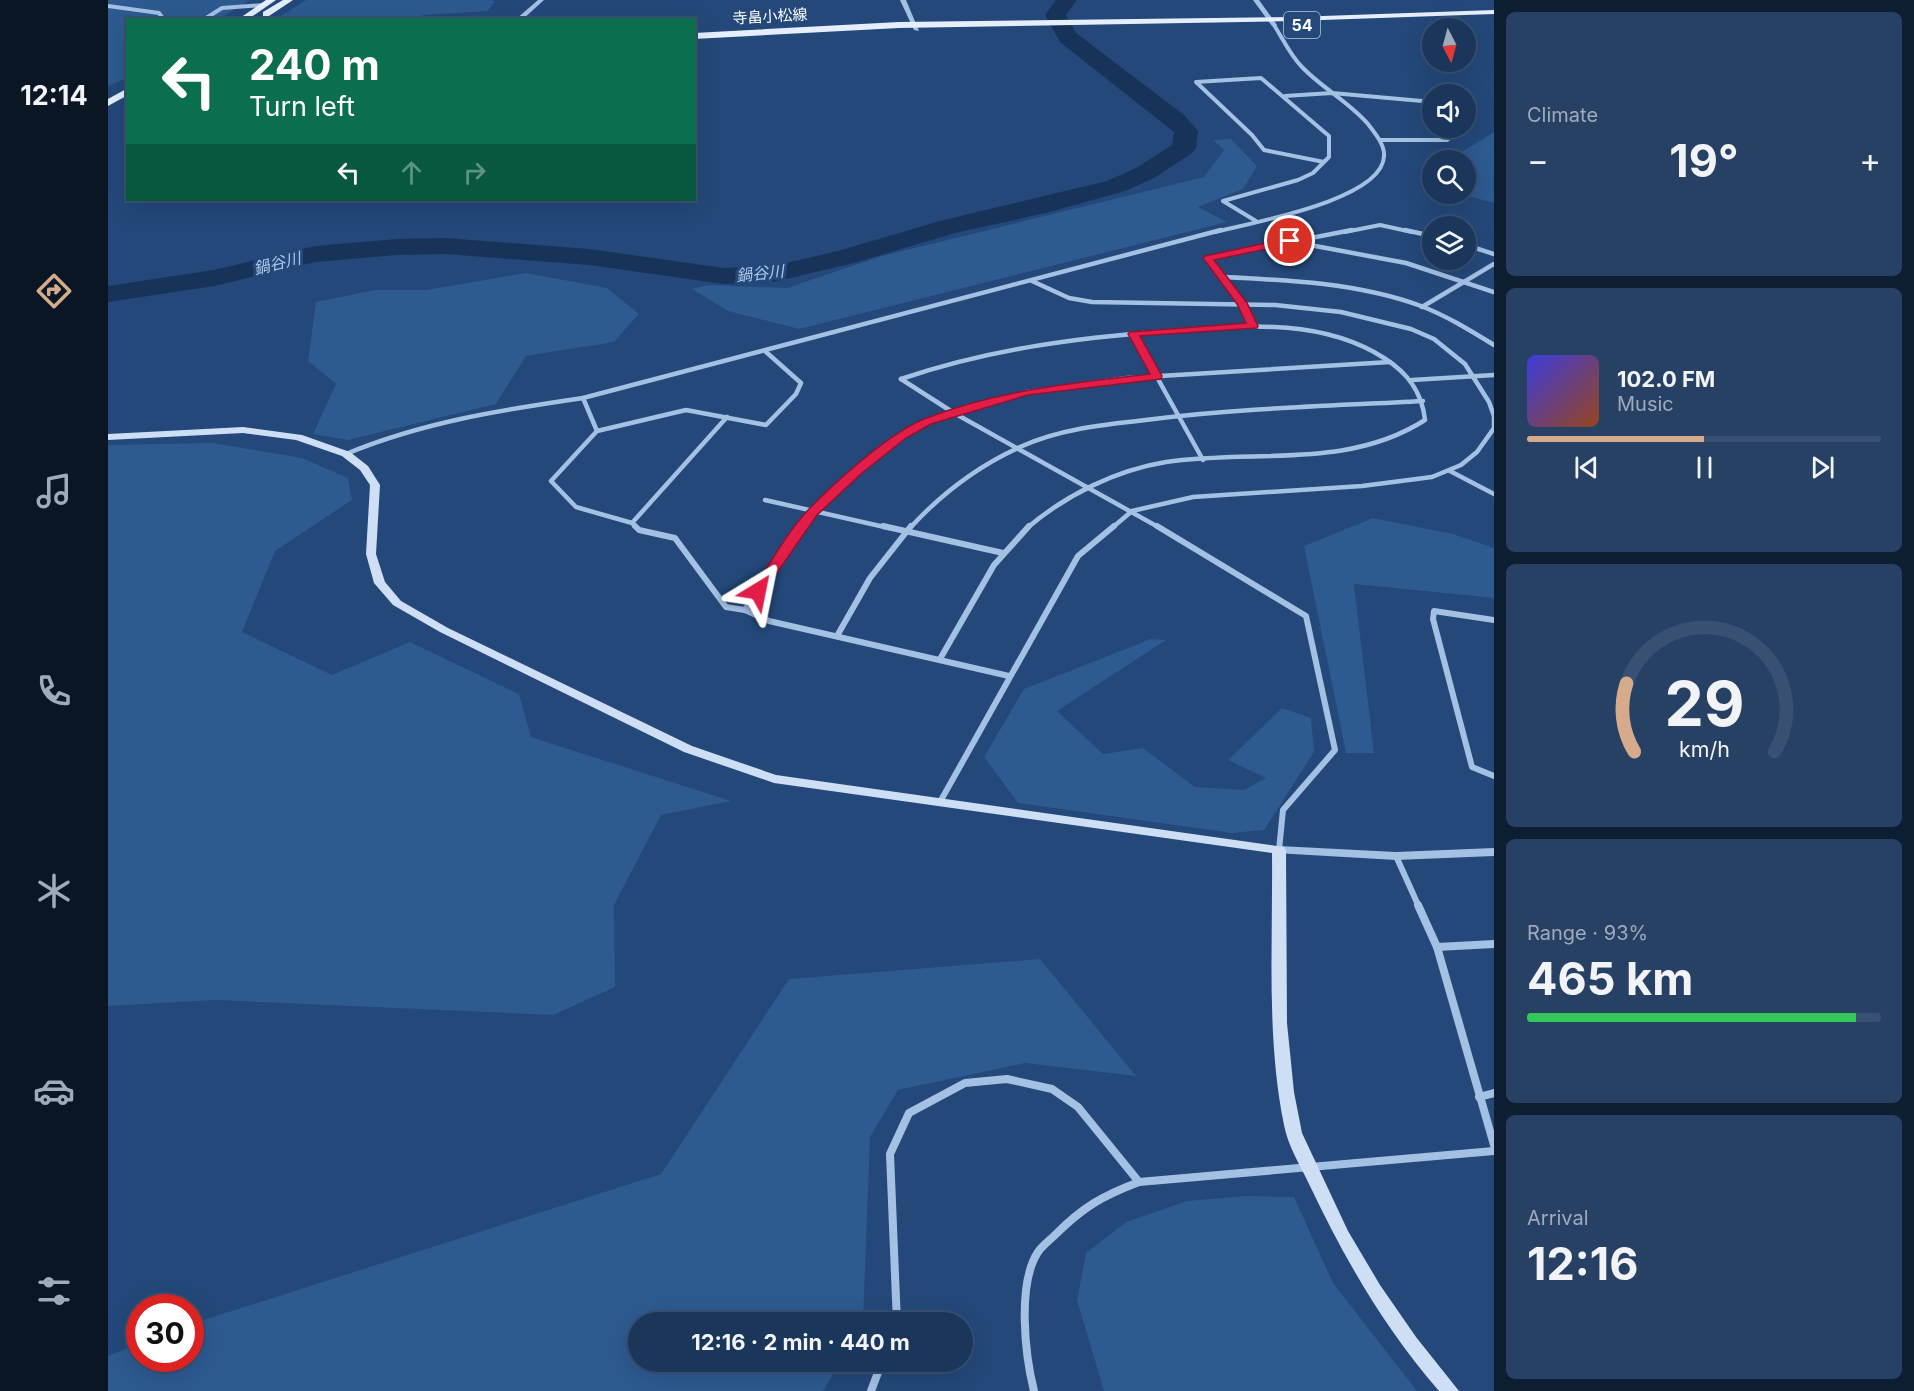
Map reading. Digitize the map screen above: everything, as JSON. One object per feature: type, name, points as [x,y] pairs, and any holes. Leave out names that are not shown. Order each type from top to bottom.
[{"type":"main road","points":[[244,18],[273,0]]},
{"type":"main road","points":[[261,18],[289,0]]},
{"type":"main road","name":"寺畠小松線","points":[[1271,22],[1494,12]]},
{"type":"main road","name":"寺畠小松線","points":[[696,36],[916,27],[1494,18]]},
{"type":"main road","name":"寺畠小松線","points":[[696,41],[916,27]]},
{"type":"main road","points":[[109,102],[126,92]]},
{"type":"main road","points":[[109,102],[126,103]]},
{"type":"main road","points":[[108,115],[126,103]]},
{"type":"main road","points":[[108,437],[243,430],[298,437],[346,454],[364,468],[375,485],[371,554],[380,583],[397,603],[444,630],[688,749],[774,779],[1279,850],[1277,972],[1280,1037],[1293,1130],[1359,1267],[1418,1356],[1450,1391]]},
{"type":"street","points":[[520,18],[541,0]]},
{"type":"street","points":[[903,0],[916,27]]},
{"type":"street","points":[[346,454],[382,439],[478,413],[583,398],[765,351],[1335,199],[1363,186],[1381,171],[1385,155],[1381,140],[1367,122],[1302,66],[1256,0]]},
{"type":"street","points":[[206,18],[222,8],[264,5]]},
{"type":"street","points":[[108,6],[159,13],[163,18]]},
{"type":"street","points":[[1256,220],[1223,201],[1298,180],[1313,172],[1324,162],[1329,157],[1329,136],[1285,96],[1260,78],[1196,81],[1252,135],[1264,150],[1324,162]]},
{"type":"street","points":[[1285,96],[1332,93],[1422,101]]},
{"type":"street","points":[[1381,140],[1447,140],[1449,138]]},
{"type":"street","points":[[1253,326],[1242,303],[1208,258],[1380,225],[1422,234]]},
{"type":"street","points":[[1290,241],[1406,263],[1494,292]]},
{"type":"street","points":[[1476,248],[1494,254]]},
{"type":"street","points":[[1422,307],[1494,264]]},
{"type":"street","points":[[1222,277],[1329,284],[1422,307],[1466,327],[1494,345]]},
{"type":"street","points":[[940,802],[1078,556],[1132,511],[1193,497],[1362,486],[1432,477],[1450,471],[1477,452],[1494,428],[1494,416],[1489,402],[1465,364],[1434,339],[1411,329],[1341,312],[1242,303],[1102,304],[1069,298],[1031,280]]},
{"type":"street","points":[[940,659],[1003,553],[1026,528],[1050,508],[1088,489],[1102,481],[1137,470],[1203,460],[1325,454],[1361,448],[1405,434],[1425,420],[1423,401],[1412,380],[1367,346],[1288,327],[1253,326],[1133,334],[1017,347],[972,356],[902,379],[954,413],[1088,489],[1132,511],[1306,616],[1335,750],[1283,810],[1279,850],[1396,856],[1494,852]]},
{"type":"street","points":[[1133,334],[1203,460]]},
{"type":"street","points":[[765,351],[801,383],[796,394],[766,425],[686,410],[597,431],[551,481],[576,507],[632,523],[639,530],[675,538],[726,607],[732,610],[745,610],[769,621],[1009,676]]},
{"type":"street","points":[[745,610],[812,512],[902,436],[927,422],[1027,392],[1157,376],[1390,362]]},
{"type":"street","points":[[1412,380],[1494,375]]},
{"type":"street","points":[[583,398],[597,431]]},
{"type":"street","points":[[837,636],[851,608],[906,533],[957,484],[1018,448],[1079,428],[1178,416],[1423,401]]},
{"type":"street","points":[[632,523],[727,417]]},
{"type":"street","points":[[1450,471],[1493,493]]},
{"type":"street","points":[[765,500],[1003,553]]},
{"type":"street","points":[[1494,620],[1434,611],[1432,619],[1472,767],[1494,776]]},
{"type":"street","points":[[1396,856],[1437,947],[1494,1145]]},
{"type":"street","points":[[1437,947],[1494,944]]},
{"type":"street","points":[[897,1312],[890,1154],[909,1113],[965,1083],[1007,1079],[1052,1089],[1078,1107],[1139,1182]]},
{"type":"street","points":[[1479,1097],[1494,1093]]},
{"type":"street","points":[[1034,1391],[1026,1361],[1025,1294],[1038,1252],[1082,1210],[1104,1195],[1139,1182],[1494,1151]]},
{"type":"street","points":[[871,1391],[878,1372]]},
{"type":"shaded area","points":[[108,0],[250,0],[221,18],[126,18],[126,78],[108,86]]},
{"type":"shaded area","points":[[306,0],[495,1],[488,11],[424,15],[416,18],[278,18]]},
{"type":"shaded area","points":[[1494,132],[1494,203],[1476,198],[1476,150],[1465,150]]},
{"type":"shaded area","points":[[1231,139],[1257,166],[1243,189],[1198,207],[1227,222],[799,329],[728,311],[692,289],[707,285],[787,288],[882,256],[1204,177],[1224,150],[1213,140]]},
{"type":"shaded area","points":[[526,273],[607,288],[639,314],[614,342],[526,356],[496,404],[348,440],[313,434],[336,384],[308,361],[316,302],[375,290],[427,290]]},
{"type":"shaded area","points":[[212,443],[302,458],[348,478],[352,500],[275,551],[242,632],[332,675],[410,642],[519,694],[531,737],[731,801],[661,815],[614,905],[615,987],[553,1015],[216,1000],[108,1006],[108,445]]},
{"type":"shaded area","points":[[1373,518],[1453,534],[1494,548],[1494,598],[1354,584],[1374,753],[1346,753],[1304,546]]},
{"type":"shaded area","points":[[1151,639],[1166,640],[1057,711],[1103,754],[1143,748],[1195,787],[1244,790],[1266,778],[1228,760],[1282,708],[1311,718],[1314,752],[1264,830],[1232,833],[1018,803],[984,757],[1024,689]]},
{"type":"shaded area","points":[[1040,959],[1136,1076],[1025,1063],[898,1090],[870,1137],[863,1312],[628,1312],[628,1372],[834,1372],[823,1391],[108,1391],[108,1356],[126,1348],[126,1372],[204,1372],[204,1320],[661,1174],[789,979]]},
{"type":"shaded area","points":[[1246,1196],[1294,1197],[1333,1283],[1417,1391],[1104,1391],[1077,1300],[1086,1253],[1126,1222],[1187,1201]]},
{"type":"waterway","name":"鍋谷川","points":[[108,294],[214,278],[315,254],[397,247],[445,246],[589,257],[724,276],[773,274],[845,257],[949,226],[1046,205],[1116,186],[1145,173],[1184,148],[1186,131],[1176,120],[1068,37],[1055,15],[1067,0]]},
{"type":"route","points":[[758,591],[812,512],[837,488],[884,450],[902,436],[927,422],[1027,392],[1068,385],[1157,376],[1133,334],[1253,326],[1242,303],[1208,258],[1290,241]]}]
